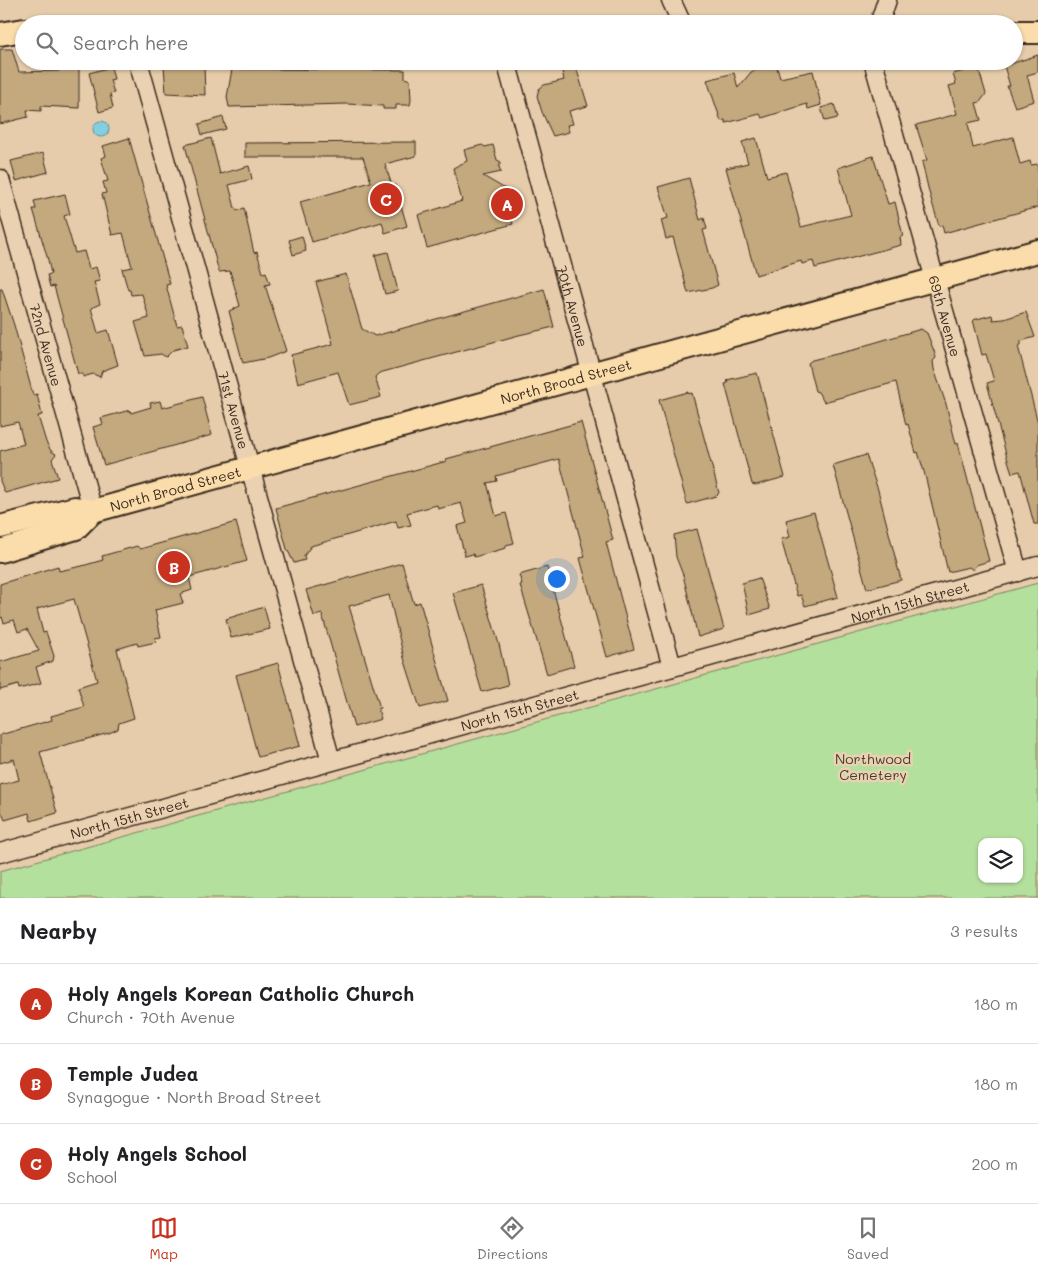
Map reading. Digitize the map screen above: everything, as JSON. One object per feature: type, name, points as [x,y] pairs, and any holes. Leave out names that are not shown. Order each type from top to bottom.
[{"type":"main road","points":[[0,24],[15,25]]},
{"type":"main road","points":[[0,34],[15,32]]},
{"type":"main road","points":[[1023,32],[1038,32]]},
{"type":"main road","name":"North Broad Street","points":[[0,551],[76,528],[93,512],[1038,251]]},
{"type":"main road","name":"North Broad Street","points":[[0,526],[75,508],[93,512]]},
{"type":"street","points":[[670,0],[678,15]]},
{"type":"street","points":[[882,15],[888,0]]},
{"type":"street","name":"71st Avenue","points":[[140,70],[331,761]]},
{"type":"street","name":"70th Avenue","points":[[508,70],[672,667]]},
{"type":"street","name":"69th Avenue","points":[[876,70],[1018,572]]},
{"type":"street","name":"72nd Avenue","points":[[0,179],[93,512]]},
{"type":"street","name":"North 15th Street","points":[[0,853],[1038,566]]},
{"type":"green space","name":"Northwood Cemetery","points":[[1038,583],[1038,898],[0,898],[0,871]]},
{"type":"water","points":[[101,121],[109,129],[101,137],[93,129]]},
{"type":"building","points":[[0,49],[12,49],[15,59],[15,70],[18,70],[19,72],[79,70],[79,108],[41,106],[41,111],[27,110],[28,117],[0,124]]},
{"type":"building","points":[[1038,55],[1038,72],[1027,75],[1034,101],[1015,107],[1007,86],[1010,86],[1005,70],[1023,70],[1023,60]]},
{"type":"building","points":[[100,70],[112,70],[114,79],[110,80],[114,93],[110,94],[113,108],[99,112],[89,73]]},
{"type":"building","points":[[164,70],[204,70],[205,95],[166,93]]},
{"type":"building","points":[[232,70],[405,70],[405,78],[410,80],[411,100],[410,105],[396,105],[396,109],[383,109],[383,106],[347,104],[229,107],[227,97]]},
{"type":"building","points":[[577,70],[588,106],[569,111],[573,124],[567,125],[569,132],[553,136],[537,96],[539,89],[544,85],[564,80],[562,71]]},
{"type":"building","points":[[757,70],[778,70],[780,78],[813,71],[821,105],[808,109],[807,104],[762,118],[760,114],[726,123],[725,120],[721,121],[707,80],[734,73],[738,88],[751,72]]},
{"type":"building","points":[[967,70],[979,70],[986,94],[980,102],[976,103],[981,120],[968,123],[973,148],[1013,137],[1020,164],[1030,161],[1031,165],[1038,164],[1038,207],[944,233],[942,225],[939,226],[929,192],[922,162],[927,160],[916,125],[957,114],[949,86],[956,84],[953,74]]},
{"type":"building","points":[[834,104],[838,118],[825,121],[821,108]]},
{"type":"building","points":[[223,117],[226,129],[202,135],[199,124]]},
{"type":"building","points":[[129,138],[170,284],[166,285],[177,326],[182,325],[188,346],[173,350],[166,357],[161,354],[145,356],[135,322],[149,318],[142,294],[131,295],[130,290],[128,290],[122,269],[132,267],[123,233],[112,235],[102,194],[106,193],[103,182],[108,181],[101,158],[106,156],[103,146]]},
{"type":"building","points":[[211,138],[220,174],[249,166],[252,179],[229,185],[235,208],[237,211],[244,208],[254,253],[257,252],[263,273],[266,272],[270,284],[265,285],[286,351],[268,358],[243,363],[229,311],[240,306],[230,271],[219,272],[185,145]]},
{"type":"building","points":[[756,138],[767,177],[786,172],[801,227],[851,215],[838,168],[873,156],[888,204],[895,202],[903,236],[900,237],[901,245],[815,268],[813,261],[802,264],[801,261],[756,275],[726,168],[748,163],[742,142]]},
{"type":"building","points":[[416,142],[416,156],[385,164],[392,186],[395,185],[407,226],[385,233],[382,222],[312,242],[300,202],[371,182],[363,157],[245,157],[245,143]]},
{"type":"building","points":[[482,145],[485,147],[493,145],[497,160],[501,162],[499,167],[501,172],[483,176],[507,190],[505,193],[513,224],[427,248],[418,215],[462,201],[453,168],[467,161],[464,150]]},
{"type":"building","points":[[43,153],[48,172],[16,181],[11,161]]},
{"type":"building","points":[[689,178],[700,220],[704,218],[707,229],[703,230],[718,285],[688,293],[673,237],[666,239],[661,220],[668,218],[658,187]]},
{"type":"building","points":[[65,194],[70,214],[64,216],[75,253],[84,251],[89,269],[96,267],[100,281],[94,282],[100,304],[91,308],[98,333],[108,330],[118,365],[102,371],[100,377],[93,374],[83,377],[83,374],[78,374],[54,286],[50,287],[47,275],[51,274],[48,260],[33,209],[36,209],[34,201]]},
{"type":"building","points":[[302,236],[306,251],[293,255],[289,240]]},
{"type":"building","points":[[388,252],[398,291],[385,294],[375,255]]},
{"type":"building","points":[[346,274],[362,329],[375,336],[544,289],[554,327],[379,373],[375,377],[381,397],[349,405],[338,372],[298,383],[291,355],[333,344],[316,282]]},
{"type":"building","points":[[0,289],[2,289],[14,325],[33,395],[37,394],[42,415],[38,416],[46,442],[51,451],[56,454],[52,459],[58,478],[5,493],[0,481],[0,451],[24,444],[18,422],[0,426]]},
{"type":"building","points":[[1026,312],[1035,337],[1021,341],[1021,345],[1018,346],[1038,423],[1038,524],[1034,524],[1020,471],[1012,473],[987,383],[994,381],[986,354],[982,355],[973,320],[992,315],[993,320],[1004,319]]},
{"type":"building","points":[[921,329],[927,333],[934,351],[936,358],[933,361],[934,369],[946,404],[956,444],[958,443],[989,561],[976,565],[973,570],[969,567],[948,572],[925,475],[918,452],[916,453],[908,424],[906,425],[896,382],[824,402],[818,392],[815,391],[808,363],[812,360],[861,348]]},
{"type":"building","points":[[757,373],[785,477],[756,485],[752,484],[725,384],[728,383],[727,380]]},
{"type":"building","points":[[688,392],[688,394],[692,393],[719,493],[716,496],[687,504],[659,400]]},
{"type":"building","points":[[202,397],[212,435],[104,465],[93,427],[103,424],[101,418],[130,410],[131,413],[151,407],[150,403],[160,401],[162,408]]},
{"type":"building","points":[[581,422],[613,540],[606,542],[634,649],[607,657],[580,558],[585,557],[559,459],[496,476],[497,481],[487,483],[496,516],[506,513],[514,543],[506,545],[506,548],[474,557],[473,554],[465,556],[457,526],[467,523],[461,503],[438,509],[437,505],[407,513],[411,525],[398,528],[396,521],[311,546],[304,556],[305,560],[294,563],[287,549],[276,508]]},
{"type":"building","points":[[866,455],[878,490],[901,580],[867,589],[833,465]]},
{"type":"building","points":[[814,512],[838,597],[805,606],[801,595],[797,596],[781,539],[790,537],[786,520]]},
{"type":"building","points":[[236,522],[247,561],[189,577],[192,590],[180,594],[183,603],[155,610],[161,637],[155,638],[156,642],[138,646],[137,643],[117,649],[134,718],[119,723],[118,729],[109,733],[40,752],[57,813],[31,821],[29,813],[5,820],[0,809],[0,785],[19,780],[14,759],[0,763],[0,735],[52,720],[51,716],[84,707],[78,687],[97,681],[74,599],[37,609],[43,633],[46,632],[54,656],[53,661],[36,667],[41,683],[19,689],[18,685],[0,690],[0,662],[39,651],[27,629],[18,632],[14,620],[4,623],[2,617],[0,618],[0,584],[58,566],[59,571],[82,566],[103,560],[102,556],[137,546],[140,549]]},
{"type":"building","points":[[697,529],[724,629],[698,637],[683,575],[676,557],[674,535]]},
{"type":"building","points":[[402,563],[414,604],[420,602],[448,701],[420,708],[404,658],[389,595],[349,606],[380,708],[378,709],[381,719],[354,727],[322,614],[314,616],[306,590]]},
{"type":"building","points":[[547,567],[574,666],[547,674],[520,585],[522,584],[519,575]]},
{"type":"building","points":[[759,578],[770,609],[749,615],[742,583]]},
{"type":"building","points":[[481,585],[499,644],[508,685],[482,692],[453,593]]},
{"type":"building","points":[[264,607],[270,629],[231,638],[226,619]]},
{"type":"building","points":[[278,663],[300,746],[258,757],[236,675]]},
{"type":"place","name":"Holy Angels School","points":[[386,199]]},
{"type":"place","name":"Holy Angels Korean Catholic Church","points":[[507,204]]},
{"type":"place","name":"Temple Judea","points":[[174,567]]}]
